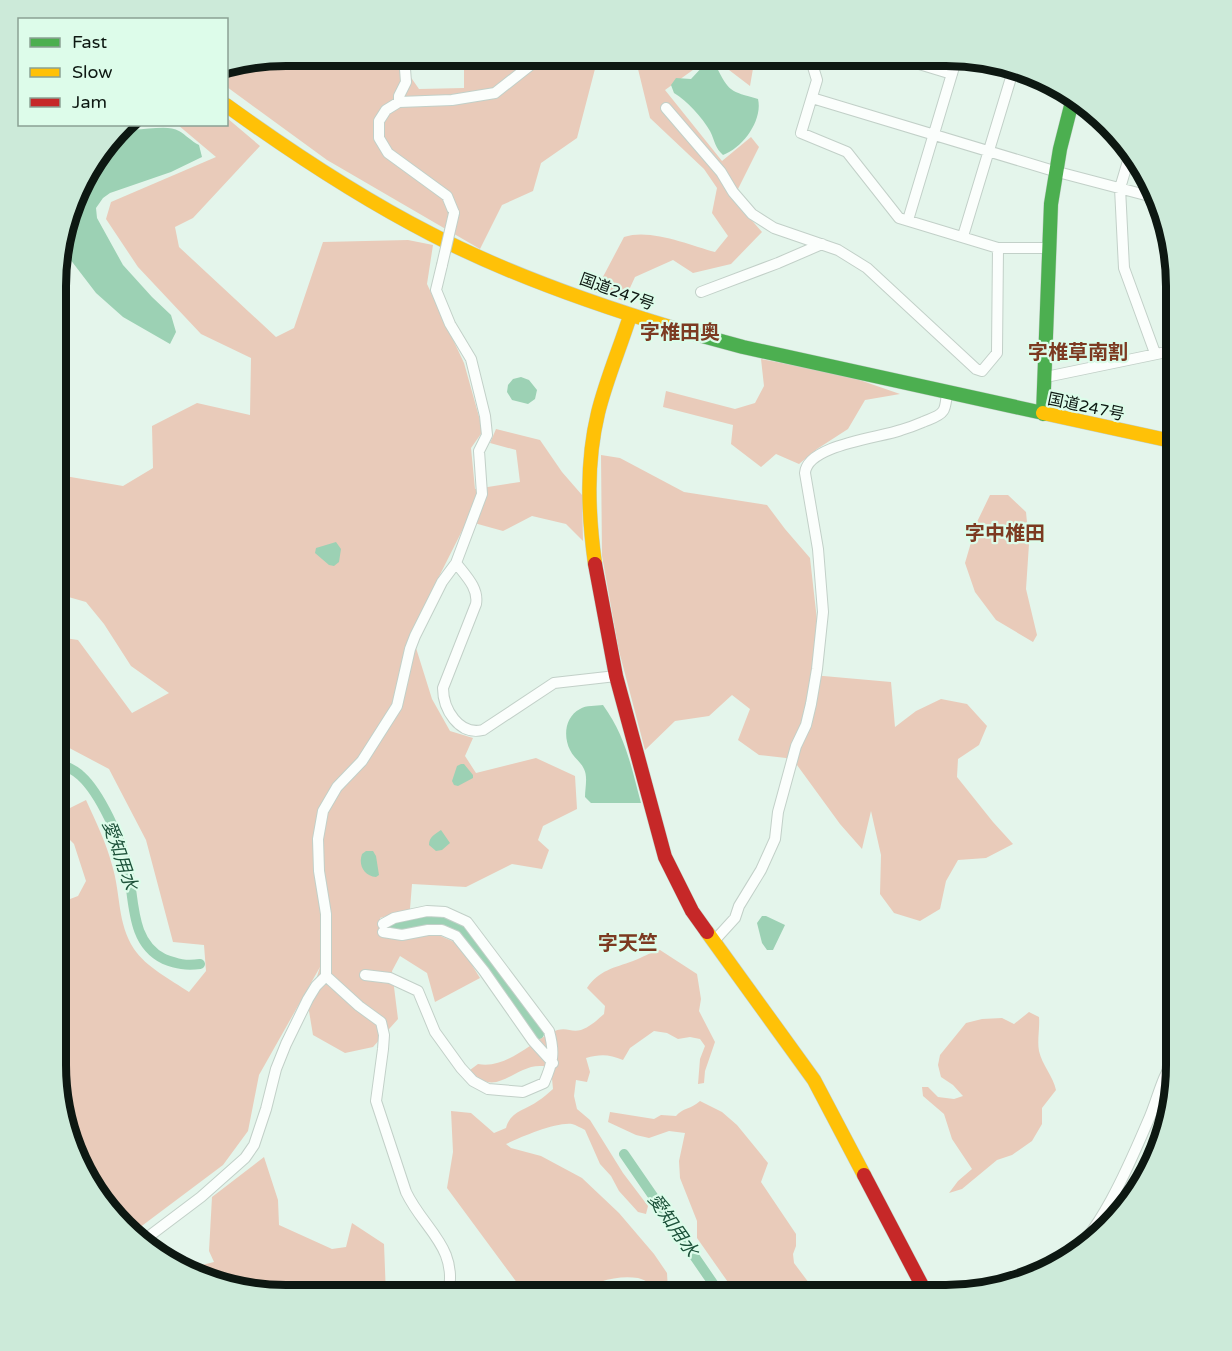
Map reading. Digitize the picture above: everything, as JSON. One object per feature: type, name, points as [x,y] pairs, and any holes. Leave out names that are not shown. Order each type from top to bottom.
[{"type":"main road","points":[[1043,414],[1046,377],[1048,248],[1054,171],[1071,105]]},
{"type":"main road","name":"国道247号","points":[[228,106],[332,177],[432,235],[630,316],[699,337],[947,394],[1166,440]]},
{"type":"main road","points":[[630,316],[598,413],[588,486],[593,547],[616,676],[665,857],[692,911],[814,1080],[922,1285]]},
{"type":"street","points":[[399,102],[399,96],[406,82],[405,66]]},
{"type":"street","points":[[148,1237],[201,1197],[245,1158],[255,1145],[276,1069],[286,1044],[308,999],[326,976],[326,914],[319,871],[318,839],[323,811],[337,787],[362,761],[397,706],[415,636],[442,582],[456,563],[482,494],[479,452],[488,435],[481,395],[471,359],[450,324],[436,290],[454,213],[447,195],[402,165],[382,146],[378,128],[380,121],[386,110],[399,102],[463,99],[495,93],[529,66]]},
{"type":"street","points":[[813,66],[817,80],[801,133],[847,152],[899,218],[998,248],[1048,248]]},
{"type":"street","points":[[926,66],[952,74]]},
{"type":"street","points":[[908,220],[954,66]]},
{"type":"street","points":[[963,237],[1011,76]]},
{"type":"street","points":[[812,98],[1054,171],[1146,195]]},
{"type":"street","points":[[666,108],[721,172],[733,192],[752,214],[767,224],[792,235],[838,250],[867,268],[976,369],[982,370],[997,353],[998,248]]},
{"type":"street","points":[[1128,162],[1120,188],[1124,268],[1155,353]]},
{"type":"street","points":[[701,292],[822,244]]},
{"type":"street","points":[[1046,377],[1166,351]]},
{"type":"street","points":[[714,941],[735,918],[775,839],[778,812],[796,746],[806,725],[811,704],[823,612],[818,549],[805,467],[816,456],[827,451],[865,438],[900,431],[936,417],[944,410],[947,394]]},
{"type":"street","points":[[456,563],[478,596],[443,688],[443,701],[460,726],[474,732],[483,729],[554,683],[616,676]]},
{"type":"street","points":[[365,975],[390,978],[418,991],[424,1001],[426,1015],[447,1050],[473,1081],[488,1089],[523,1092],[544,1083],[553,1063],[553,1046],[549,1030],[467,922],[445,912],[427,911],[394,918],[383,928],[402,935],[442,930],[456,936],[484,971],[533,1041],[553,1063]]},
{"type":"street","points":[[326,976],[381,1022],[384,1035],[376,1101],[406,1192],[412,1205],[437,1236],[447,1256],[449,1285]]},
{"type":"street","points":[[1092,1229],[1112,1197],[1149,1120],[1161,1082],[1166,1074]]},
{"type":"shaded area","points":[[272,66],[403,66],[419,89],[464,88],[464,66],[596,66],[577,138],[541,163],[533,191],[502,205],[480,249],[327,160],[228,88],[228,73]]},
{"type":"shaded area","points":[[606,66],[698,66],[665,90],[722,161],[751,137],[759,147],[733,199],[762,232],[731,264],[693,273],[673,260],[635,277],[624,301],[595,292],[624,237],[657,236],[715,252],[728,236],[712,213],[717,188],[704,169],[650,118],[638,69]]},
{"type":"shaded area","points":[[703,66],[716,66],[731,89],[758,99],[757,116],[750,132],[738,146],[723,155],[703,120],[674,93],[671,85],[676,78],[691,79]]},
{"type":"shaded area","points":[[724,66],[753,66],[750,86]]},
{"type":"shaded area","points":[[228,119],[260,146],[193,218],[175,227],[179,247],[276,337],[294,328],[323,242],[408,240],[433,245],[427,284],[464,363],[483,431],[471,448],[475,489],[520,482],[516,450],[490,443],[496,429],[540,440],[562,472],[582,495],[583,541],[566,524],[532,516],[503,531],[467,521],[411,632],[432,699],[450,731],[473,738],[465,756],[476,773],[536,758],[575,776],[577,809],[543,826],[538,840],[549,850],[542,869],[512,864],[466,887],[412,884],[410,909],[380,918],[381,935],[436,934],[459,944],[480,978],[435,1002],[427,973],[400,956],[392,971],[398,1019],[373,1047],[345,1053],[313,1035],[308,1005],[320,967],[259,1075],[248,1131],[223,1165],[139,1228],[111,1199],[95,1175],[78,1136],[70,1108],[66,1079],[66,901],[78,896],[86,881],[74,844],[66,836],[66,810],[86,800],[110,857],[125,929],[134,949],[145,962],[189,992],[206,971],[204,945],[173,942],[146,840],[109,769],[66,746],[66,638],[78,640],[132,713],[169,693],[131,666],[104,624],[86,602],[66,596],[66,476],[123,486],[153,468],[152,426],[197,403],[250,415],[251,358],[201,334],[138,267],[106,219],[111,202],[216,157],[179,126],[228,126]]},
{"type":"shaded area","points":[[167,128],[182,133],[199,145],[202,157],[171,172],[110,193],[96,208],[97,218],[123,265],[171,315],[176,332],[170,344],[123,317],[96,293],[68,257],[73,229],[95,176],[111,152],[131,129]]},
{"type":"shaded area","points":[[761,359],[845,375],[900,394],[865,400],[848,429],[799,464],[776,454],[761,467],[731,444],[733,425],[663,407],[666,391],[735,409],[755,403],[764,386]]},
{"type":"shaded area","points":[[521,377],[529,380],[537,390],[535,399],[528,404],[512,400],[507,392],[508,385],[513,379]]},
{"type":"shaded area","points":[[601,455],[620,458],[684,492],[767,505],[810,558],[819,638],[812,675],[891,682],[895,727],[916,711],[941,699],[967,704],[987,726],[979,745],[958,759],[957,777],[1013,844],[986,858],[958,860],[946,881],[940,909],[920,921],[894,913],[880,894],[881,855],[871,811],[862,849],[840,824],[797,765],[786,758],[759,755],[738,740],[750,709],[732,695],[709,716],[675,721],[645,750],[619,651],[602,556]]},
{"type":"shaded area","points":[[990,495],[1008,495],[1026,512],[1029,544],[1026,589],[1037,635],[1033,642],[996,620],[975,592],[965,563],[977,522]]},
{"type":"shaded area","points":[[336,542],[341,549],[339,562],[334,566],[329,565],[315,553],[316,548]]},
{"type":"shaded area","points":[[603,705],[622,740],[641,803],[591,803],[585,797],[585,772],[568,745],[567,727],[575,712],[588,706]]},
{"type":"shaded area","points":[[464,764],[473,778],[458,786],[452,781],[457,766]]},
{"type":"shaded area","points":[[441,830],[450,843],[442,850],[436,851],[429,845],[429,842]]},
{"type":"shaded area","points":[[366,851],[373,851],[376,856],[379,875],[376,877],[368,875],[362,866],[362,854]]},
{"type":"shaded area","points":[[762,916],[785,925],[773,950],[767,950],[762,943],[757,923]]},
{"type":"shaded area","points":[[660,950],[697,974],[701,999],[699,1011],[715,1042],[705,1071],[704,1083],[698,1084],[700,1059],[705,1046],[700,1039],[690,1037],[678,1039],[667,1033],[654,1031],[630,1048],[623,1060],[604,1055],[586,1058],[590,1072],[587,1082],[576,1080],[574,1096],[577,1109],[590,1120],[623,1173],[648,1206],[646,1214],[638,1212],[619,1191],[611,1176],[600,1164],[585,1130],[572,1124],[557,1125],[506,1144],[511,1148],[541,1156],[582,1178],[619,1213],[654,1254],[667,1273],[668,1285],[653,1285],[638,1278],[622,1277],[593,1285],[519,1285],[447,1188],[453,1152],[451,1111],[471,1113],[494,1133],[506,1128],[515,1114],[540,1100],[553,1089],[551,1068],[539,1066],[528,1068],[499,1081],[490,1082],[480,1079],[470,1070],[478,1064],[488,1065],[507,1060],[555,1031],[584,1029],[604,1014],[605,1006],[587,988],[592,982],[607,970],[637,960]]},
{"type":"shaded area","points":[[1029,1012],[1039,1017],[1039,1051],[1056,1090],[1042,1108],[1042,1124],[1032,1141],[1012,1155],[997,1160],[962,1189],[949,1193],[958,1181],[972,1169],[952,1139],[944,1114],[923,1096],[922,1087],[928,1087],[938,1097],[954,1099],[963,1096],[941,1077],[938,1065],[940,1055],[966,1023],[1002,1018],[1014,1024]]},
{"type":"shaded area","points":[[700,1101],[722,1112],[737,1125],[768,1163],[761,1182],[796,1234],[794,1263],[810,1285],[730,1285],[697,1238],[697,1221],[680,1178],[679,1161],[685,1133],[669,1131],[649,1138],[636,1135],[608,1122],[610,1112],[654,1119],[661,1115],[676,1116],[681,1111]]},
{"type":"shaded area","points":[[264,1157],[278,1200],[279,1225],[332,1249],[346,1247],[352,1223],[384,1244],[386,1285],[272,1285],[229,1278],[198,1266],[214,1262],[209,1251],[212,1197]]},
{"type":"waterway","name":"愛知用水","points":[[66,766],[76,772],[88,784],[115,830],[127,865],[135,918],[145,942],[164,959],[182,964],[200,964]]},
{"type":"waterway","name":"愛知用水","points":[[385,928],[433,921],[461,929],[539,1034]]},
{"type":"waterway","name":"愛知用水","points":[[624,1154],[714,1285]]},
{"type":"traffic: fast","points":[[1043,414],[1051,204],[1060,149],[1071,105]]},
{"type":"traffic: fast","points":[[673,328],[743,347],[1043,413]]},
{"type":"traffic: slow","points":[[228,106],[275,140],[378,205],[459,248],[550,286],[673,328]]},
{"type":"traffic: slow","points":[[595,564],[590,507],[591,451],[601,401],[630,316]]},
{"type":"traffic: slow","points":[[1043,413],[1166,440]]},
{"type":"traffic: slow","points":[[707,932],[814,1080],[864,1175]]},
{"type":"traffic: jam","points":[[595,564],[616,676],[665,857],[692,911],[707,932]]},
{"type":"traffic: jam","points":[[864,1175],[922,1285]]},
{"type":"district","name":"字椎田奥","points":[[680,333]]},
{"type":"district","name":"字椎草南割","points":[[1078,353]]},
{"type":"district","name":"字中椎田","points":[[1005,534]]},
{"type":"district","name":"字天竺","points":[[628,944]]}]
